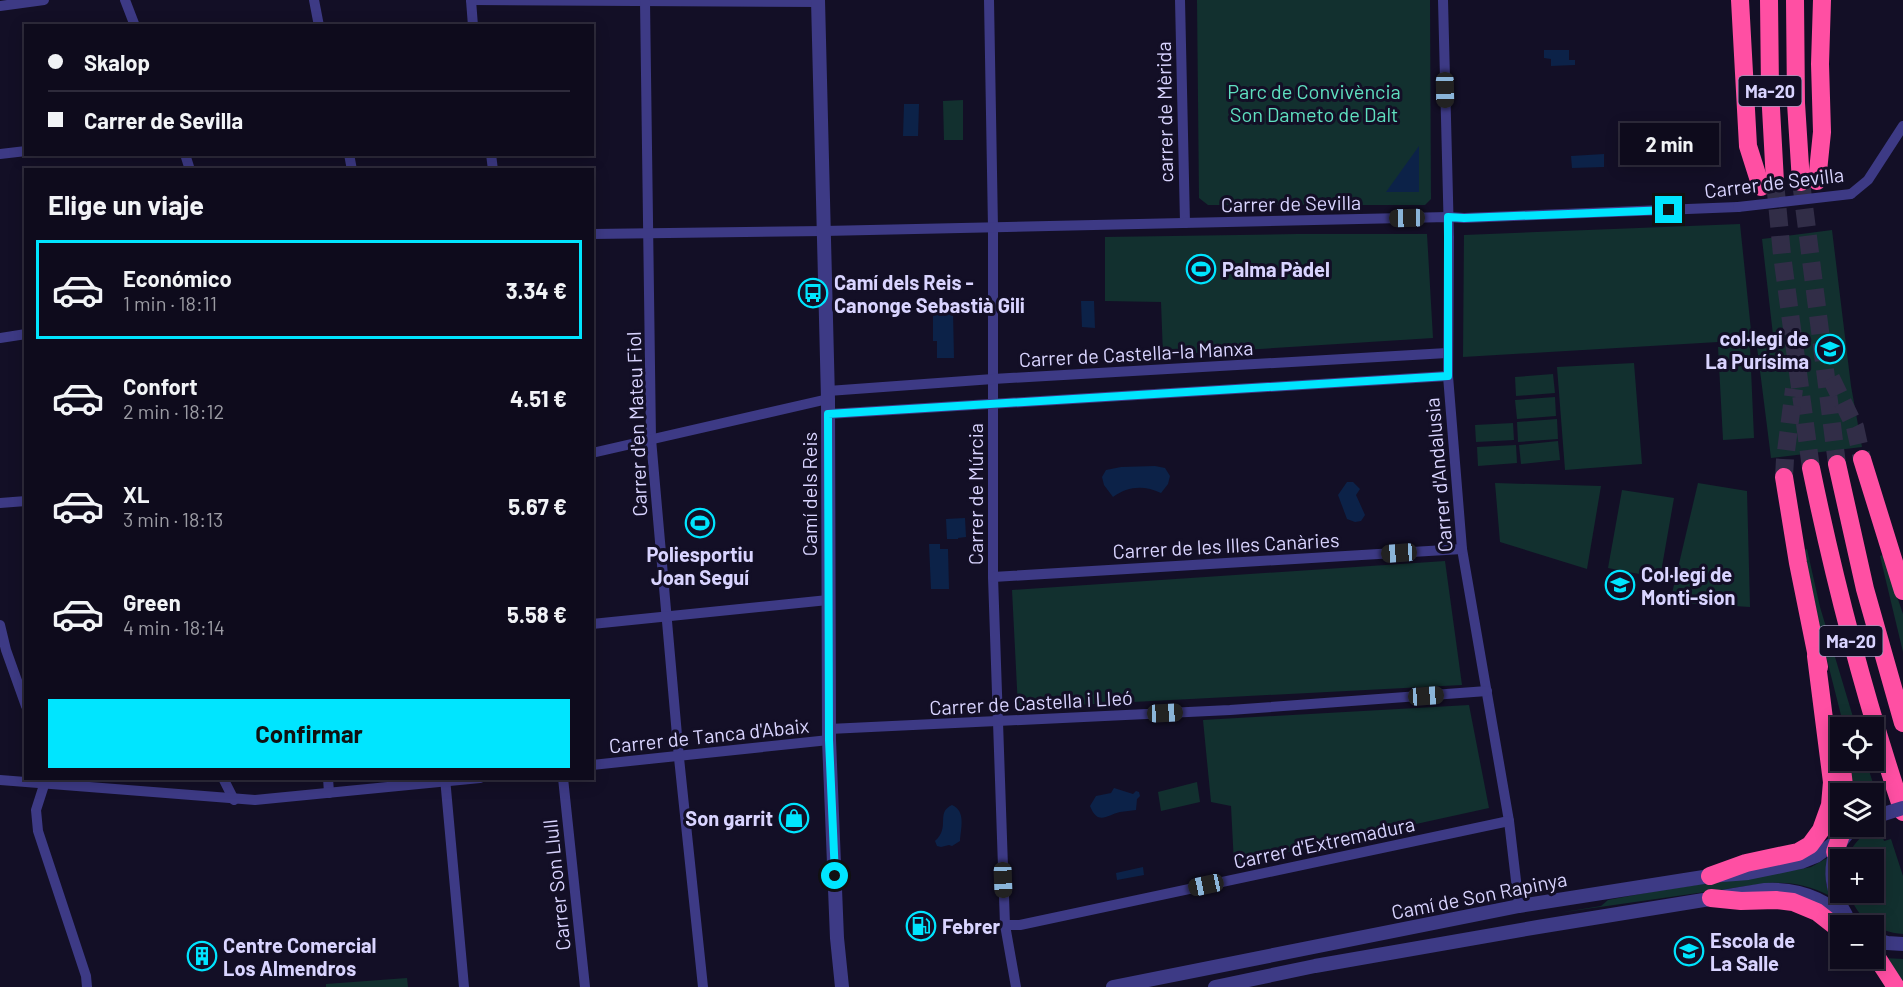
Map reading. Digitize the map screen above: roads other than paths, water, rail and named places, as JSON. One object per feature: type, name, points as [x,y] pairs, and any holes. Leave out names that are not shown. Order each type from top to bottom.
[{"type":"highway","name":"Ma-20","points":[[1740,0],[1748,146],[1768,185],[1769,0]]},
{"type":"highway","name":"Ma-20","points":[[1795,0],[1796,103],[1809,182],[1822,132],[1820,55],[1822,0]]},
{"type":"highway","points":[[1862,459],[1903,591]]},
{"type":"highway","name":"Ma-20","points":[[1837,464],[1865,589],[1903,723]]},
{"type":"highway","name":"Ma-20","points":[[1811,468],[1851,642],[1903,810]]},
{"type":"highway","points":[[1784,477],[1798,564],[1831,717]]},
{"type":"highway","points":[[1710,876],[1746,863],[1798,852],[1810,846],[1825,823],[1830,805],[1831,768],[1816,656]]},
{"type":"highway","points":[[1711,898],[1741,902],[1776,900],[1793,902],[1830,918]]},
{"type":"highway","points":[[1884,968],[1896,987]]},
{"type":"highway","points":[[1874,969],[1886,987]]},
{"type":"street","points":[[0,6],[44,0]]},
{"type":"street","points":[[125,0],[134,24]]},
{"type":"street","points":[[314,0],[319,24]]},
{"type":"street","points":[[473,24],[471,0],[818,1]]},
{"type":"street","name":"Carrer de Múrcia","points":[[989,0],[993,228],[993,577],[1005,925],[1016,987]]},
{"type":"street","name":"carrer de Mèrida","points":[[1180,0],[1185,223]]},
{"type":"street","name":"Carrer d'Andalusia","points":[[1443,0],[1448,217],[1447,353],[1462,549],[1509,820],[1519,906]]},
{"type":"street","name":"Carrer d'en Mateu Fiol","points":[[645,1],[651,439],[679,758],[703,987]]},
{"type":"street","name":"Camí dels Reis","points":[[818,1],[828,401],[829,735],[837,938],[842,987]]},
{"type":"street","name":"Carrer de Sevilla","points":[[594,234],[1464,218],[1738,207],[1851,194],[1868,180],[1903,126]]},
{"type":"street","points":[[0,154],[24,151]]},
{"type":"street","points":[[0,338],[24,334]]},
{"type":"street","name":"Carrer de Castella-la Manxa","points":[[828,401],[993,379],[1447,353]]},
{"type":"street","name":"Carrer de Castella-la Manxa","points":[[828,401],[993,405],[1448,376]]},
{"type":"street","points":[[594,453],[828,401]]},
{"type":"street","points":[[0,503],[24,501]]},
{"type":"street","name":"Carrer de les Illes Canàries","points":[[993,577],[1462,549]]},
{"type":"street","points":[[594,624],[828,600]]},
{"type":"street","points":[[0,625],[6,650],[24,700]]},
{"type":"street","name":"Carrer de Castella i Lleó","points":[[829,735],[998,722],[1230,710],[1487,691]]},
{"type":"street","name":"Carrer de Tanca d'Abaix","points":[[594,765],[679,758],[829,735]]},
{"type":"street","points":[[0,780],[44,780],[234,800],[255,800],[445,781],[464,987]]},
{"type":"street","points":[[44,780],[36,810],[38,831],[86,976],[87,987]]},
{"type":"street","points":[[224,780],[234,800]]},
{"type":"street","points":[[328,780],[329,793]]},
{"type":"street","name":"Carrer Son Llull","points":[[563,780],[585,987]]},
{"type":"street","points":[[1884,815],[1903,810]]},
{"type":"street","name":"Carrer d'Extremadura","points":[[1005,925],[1020,925],[1509,820]]},
{"type":"street","name":"Camí de Son Rapinya","points":[[1113,987],[1519,906],[1710,876],[1748,873],[1801,862],[1816,856],[1843,837]]},
{"type":"street","points":[[1844,837],[1833,882],[1844,915]]},
{"type":"street","name":"Camí de Son Rapinya","points":[[1215,987],[1339,962],[1711,898]]},
{"type":"street","points":[[1884,942],[1903,944]]},
{"type":"water","points":[[1544,50],[1569,50],[1569,60],[1575,60],[1575,65],[1551,66],[1551,59],[1544,58]]},
{"type":"water","points":[[904,104],[919,104],[918,136],[903,136]]},
{"type":"water","points":[[1419,146],[1419,192],[1386,192]]},
{"type":"water","points":[[1604,154],[1604,167],[1572,168],[1571,156]]},
{"type":"water","points":[[1081,301],[1094,301],[1095,328],[1082,327]]},
{"type":"water","points":[[933,312],[953,312],[954,358],[937,358],[937,341],[933,341]]},
{"type":"water","points":[[1155,466],[1165,468],[1170,476],[1168,484],[1161,493],[1136,488],[1113,497],[1104,485],[1102,477],[1106,470]]},
{"type":"water","points":[[1347,482],[1353,482],[1360,489],[1356,495],[1365,515],[1361,521],[1355,522],[1347,519],[1338,495]]},
{"type":"water","points":[[965,518],[966,537],[947,539],[946,519]]},
{"type":"water","points":[[929,544],[940,544],[940,549],[948,549],[949,589],[931,589]]},
{"type":"water","points":[[1114,788],[1133,794],[1136,791],[1139,792],[1136,810],[1120,812],[1103,818],[1096,816],[1090,806],[1096,796],[1111,793]]},
{"type":"water","points":[[952,805],[961,816],[960,841],[952,846],[937,846],[935,841],[942,831],[944,812]]},
{"type":"water","points":[[1143,867],[1144,875],[1117,880],[1116,873]]},
{"type":"tunnel","points":[[1775,182],[1782,255],[1811,468]]},
{"type":"tunnel","points":[[1801,182],[1837,464]]},
{"type":"tunnel","points":[[1831,378],[1855,427],[1862,459]]},
{"type":"tunnel","points":[[1784,477],[1794,389]]},
{"type":"place","name":"Palma Pàdel","points":[[1201,269]]},
{"type":"place","name":"Camí dels Reis - Canonge Sebastià Gili","points":[[813,293]]},
{"type":"place","name":"col·legi de La Purísima","points":[[1830,349]]},
{"type":"place","name":"Poliesportiu Joan Seguí","points":[[700,523]]},
{"type":"place","name":"Col·legi de Monti-sion","points":[[1620,585]]},
{"type":"place","name":"Son garrit","points":[[794,818]]},
{"type":"place","name":"Febrer","points":[[921,926]]},
{"type":"place","name":"Escola de La Salle","points":[[1689,951]]},
{"type":"place","name":"Centre Comercial Los Almendros","points":[[202,956]]},
{"type":"park label","name":"Parc de Convivència Son Dameto de Dalt","points":[[1314,102]]}]
